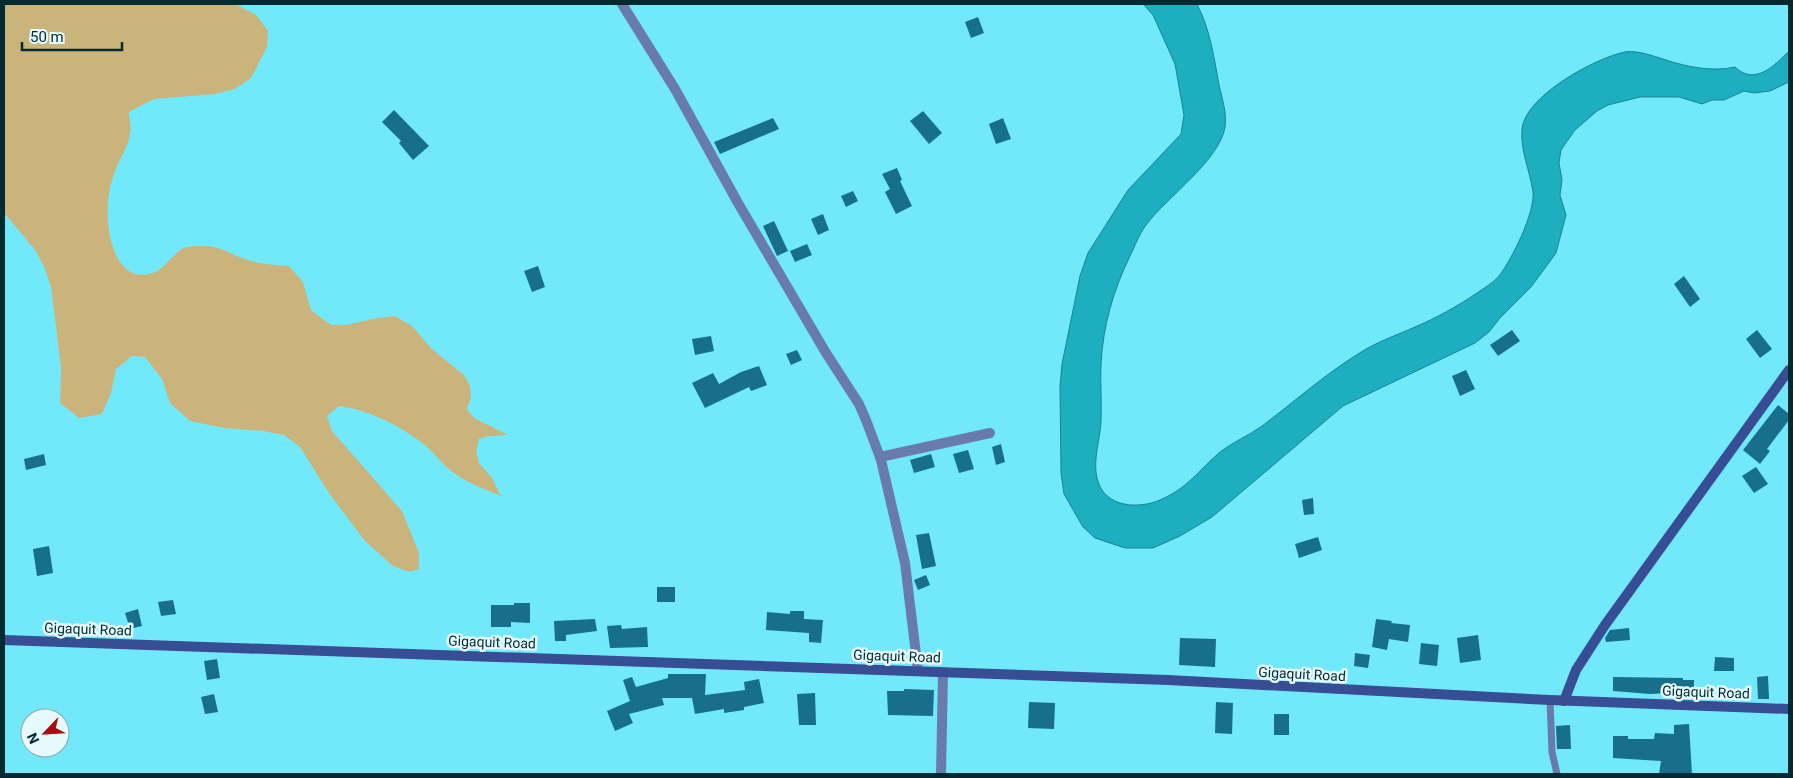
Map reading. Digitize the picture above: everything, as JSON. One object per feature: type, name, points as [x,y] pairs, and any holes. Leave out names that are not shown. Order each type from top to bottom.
[{"type":"main road","points":[[1564,701],[1576,670],[1605,625],[1789,370]]},
{"type":"main road","name":"Gigaquit Road","points":[[4,640],[1168,680],[1564,701],[1789,709]]},
{"type":"street","points":[[622,4],[675,89],[738,203],[858,404],[872,434],[880,457],[905,563],[918,671]]},
{"type":"street","points":[[880,457],[990,433]]},
{"type":"street","points":[[941,774],[943,672]]},
{"type":"lane","points":[[1550,700],[1552,752],[1557,774]]},
{"type":"shaded area","points":[[4,4],[235,4],[256,15],[268,31],[267,47],[251,78],[235,89],[215,94],[154,99],[129,112],[131,129],[129,138],[115,171],[109,196],[108,217],[111,241],[121,263],[128,270],[137,274],[149,274],[159,270],[182,249],[194,246],[215,247],[241,258],[289,266],[303,282],[311,310],[331,325],[346,325],[395,316],[412,326],[432,349],[464,375],[470,386],[471,398],[467,409],[474,418],[508,435],[488,436],[479,439],[476,451],[479,463],[492,478],[501,496],[462,478],[426,446],[385,420],[362,411],[339,406],[327,416],[332,431],[402,511],[419,553],[419,569],[410,572],[393,566],[365,541],[329,493],[300,447],[284,435],[263,431],[224,428],[190,421],[170,403],[162,379],[145,357],[132,356],[116,369],[111,393],[102,414],[79,418],[60,403],[61,368],[51,287],[36,251],[4,213]]},
{"type":"shaded area","points":[[1143,4],[1197,4],[1211,43],[1224,106],[1225,127],[1221,140],[1203,165],[1155,214],[1137,240],[1124,269],[1110,309],[1102,350],[1101,421],[1096,456],[1096,474],[1102,490],[1107,496],[1129,505],[1153,503],[1170,495],[1185,485],[1220,452],[1262,426],[1345,362],[1386,339],[1447,312],[1497,279],[1522,235],[1533,201],[1532,184],[1522,137],[1526,116],[1535,104],[1563,80],[1597,62],[1625,52],[1651,55],[1700,68],[1718,69],[1735,67],[1750,75],[1764,72],[1771,68],[1789,51],[1789,82],[1770,91],[1754,93],[1744,91],[1724,100],[1712,100],[1702,104],[1679,97],[1640,97],[1608,105],[1597,111],[1575,130],[1561,150],[1559,163],[1562,180],[1560,195],[1566,215],[1556,253],[1531,287],[1500,318],[1489,332],[1475,343],[1343,406],[1212,517],[1180,536],[1153,548],[1125,548],[1095,538],[1083,527],[1064,494],[1061,473],[1060,386],[1062,364],[1080,276],[1088,253],[1128,190],[1181,134],[1184,115],[1175,64],[1153,15]]},
{"type":"building","points":[[978,17],[984,33],[971,38],[965,22]]},
{"type":"building","points":[[394,110],[429,146],[413,160],[399,143],[401,141],[382,122]]},
{"type":"building","points":[[923,111],[942,133],[929,144],[910,121]]},
{"type":"building","points":[[773,118],[779,129],[720,154],[714,142]]},
{"type":"building","points":[[1003,118],[1011,139],[996,144],[989,124]]},
{"type":"building","points":[[897,168],[902,180],[900,181],[912,206],[896,214],[885,192],[890,189],[882,174]]},
{"type":"building","points":[[853,191],[858,201],[846,207],[841,196]]},
{"type":"building","points":[[823,214],[829,230],[818,235],[811,219]]},
{"type":"building","points":[[774,221],[788,251],[777,256],[763,226]]},
{"type":"building","points":[[807,244],[812,255],[795,262],[790,251]]},
{"type":"building","points":[[538,266],[545,287],[532,292],[524,271]]},
{"type":"building","points":[[1684,276],[1700,299],[1690,307],[1674,284]]},
{"type":"building","points":[[1512,330],[1520,341],[1498,356],[1490,345]]},
{"type":"building","points":[[1757,330],[1772,349],[1760,358],[1746,339]]},
{"type":"building","points":[[711,336],[714,351],[695,355],[692,339]]},
{"type":"building","points":[[797,350],[802,360],[791,365],[786,354]]},
{"type":"building","points":[[759,366],[767,385],[751,391],[749,387],[705,408],[692,383],[713,373],[719,384],[741,372]]},
{"type":"building","points":[[1466,370],[1475,389],[1460,396],[1452,376]]},
{"type":"building","points":[[1778,405],[1789,414],[1789,420],[1767,449],[1770,451],[1760,464],[1743,450]]},
{"type":"building","points":[[1001,444],[1005,462],[996,465],[992,447]]},
{"type":"building","points":[[968,450],[974,469],[959,473],[953,454]]},
{"type":"building","points":[[44,454],[46,465],[26,470],[24,459]]},
{"type":"building","points":[[931,454],[935,467],[914,473],[910,460]]},
{"type":"building","points":[[1756,467],[1768,484],[1754,493],[1742,476]]},
{"type":"building","points":[[1313,498],[1314,514],[1304,515],[1302,500]]},
{"type":"building","points":[[929,533],[936,566],[922,569],[916,535]]},
{"type":"building","points":[[1318,537],[1322,550],[1299,558],[1295,544]]},
{"type":"building","points":[[49,546],[53,573],[37,576],[33,549]]},
{"type":"building","points":[[926,575],[930,585],[918,590],[914,580]]},
{"type":"building","points":[[657,587],[675,587],[675,602],[657,602]]},
{"type":"building","points":[[173,600],[176,614],[161,616],[158,602]]},
{"type":"building","points":[[514,603],[530,603],[530,623],[511,622],[511,627],[491,627],[491,605],[514,605]]},
{"type":"building","points":[[138,609],[142,626],[130,629],[125,613]]},
{"type":"building","points":[[790,611],[804,611],[804,619],[823,620],[821,643],[809,642],[809,633],[766,630],[767,612],[790,614]]},
{"type":"building","points":[[595,619],[597,631],[566,635],[566,641],[555,641],[554,621]]},
{"type":"building","points":[[1376,619],[1410,625],[1408,642],[1389,639],[1387,650],[1372,647]]},
{"type":"building","points":[[621,625],[622,629],[647,627],[648,647],[610,648],[607,626]]},
{"type":"building","points":[[1629,628],[1630,640],[1606,642],[1605,638],[1610,630]]},
{"type":"building","points":[[1478,635],[1481,660],[1460,663],[1457,638]]},
{"type":"building","points":[[1180,638],[1216,639],[1215,667],[1179,665]]},
{"type":"building","points":[[1421,643],[1439,645],[1437,666],[1419,664]]},
{"type":"building","points":[[1355,653],[1370,655],[1368,668],[1354,666]]},
{"type":"building","points":[[1715,657],[1734,658],[1734,671],[1714,671]]},
{"type":"building","points":[[217,659],[220,678],[207,680],[204,661]]},
{"type":"building","points":[[668,674],[706,674],[705,695],[745,690],[744,682],[759,679],[764,703],[744,707],[744,710],[724,713],[724,709],[695,714],[692,698],[662,698],[664,705],[629,714],[633,723],[615,731],[607,711],[630,701],[623,680],[632,677],[636,687],[668,678]]},
{"type":"building","points":[[1768,676],[1769,699],[1758,699],[1757,677]]},
{"type":"building","points":[[1613,677],[1683,678],[1683,680],[1694,680],[1694,695],[1613,691]]},
{"type":"building","points":[[904,689],[934,690],[933,716],[888,715],[887,691],[904,691]]},
{"type":"building","points":[[815,693],[816,725],[799,725],[797,694]]},
{"type":"building","points":[[214,694],[218,712],[205,714],[201,697]]},
{"type":"building","points":[[1029,702],[1055,703],[1054,729],[1028,728]]},
{"type":"building","points":[[1216,702],[1233,703],[1232,734],[1215,733]]},
{"type":"building","points":[[1274,714],[1289,714],[1289,735],[1274,735]]},
{"type":"building","points":[[1689,724],[1692,774],[1659,774],[1661,761],[1613,758],[1613,736],[1628,736],[1628,739],[1654,739],[1655,733],[1674,734],[1674,725]]},
{"type":"building","points":[[1570,725],[1571,749],[1557,749],[1556,726]]}]
